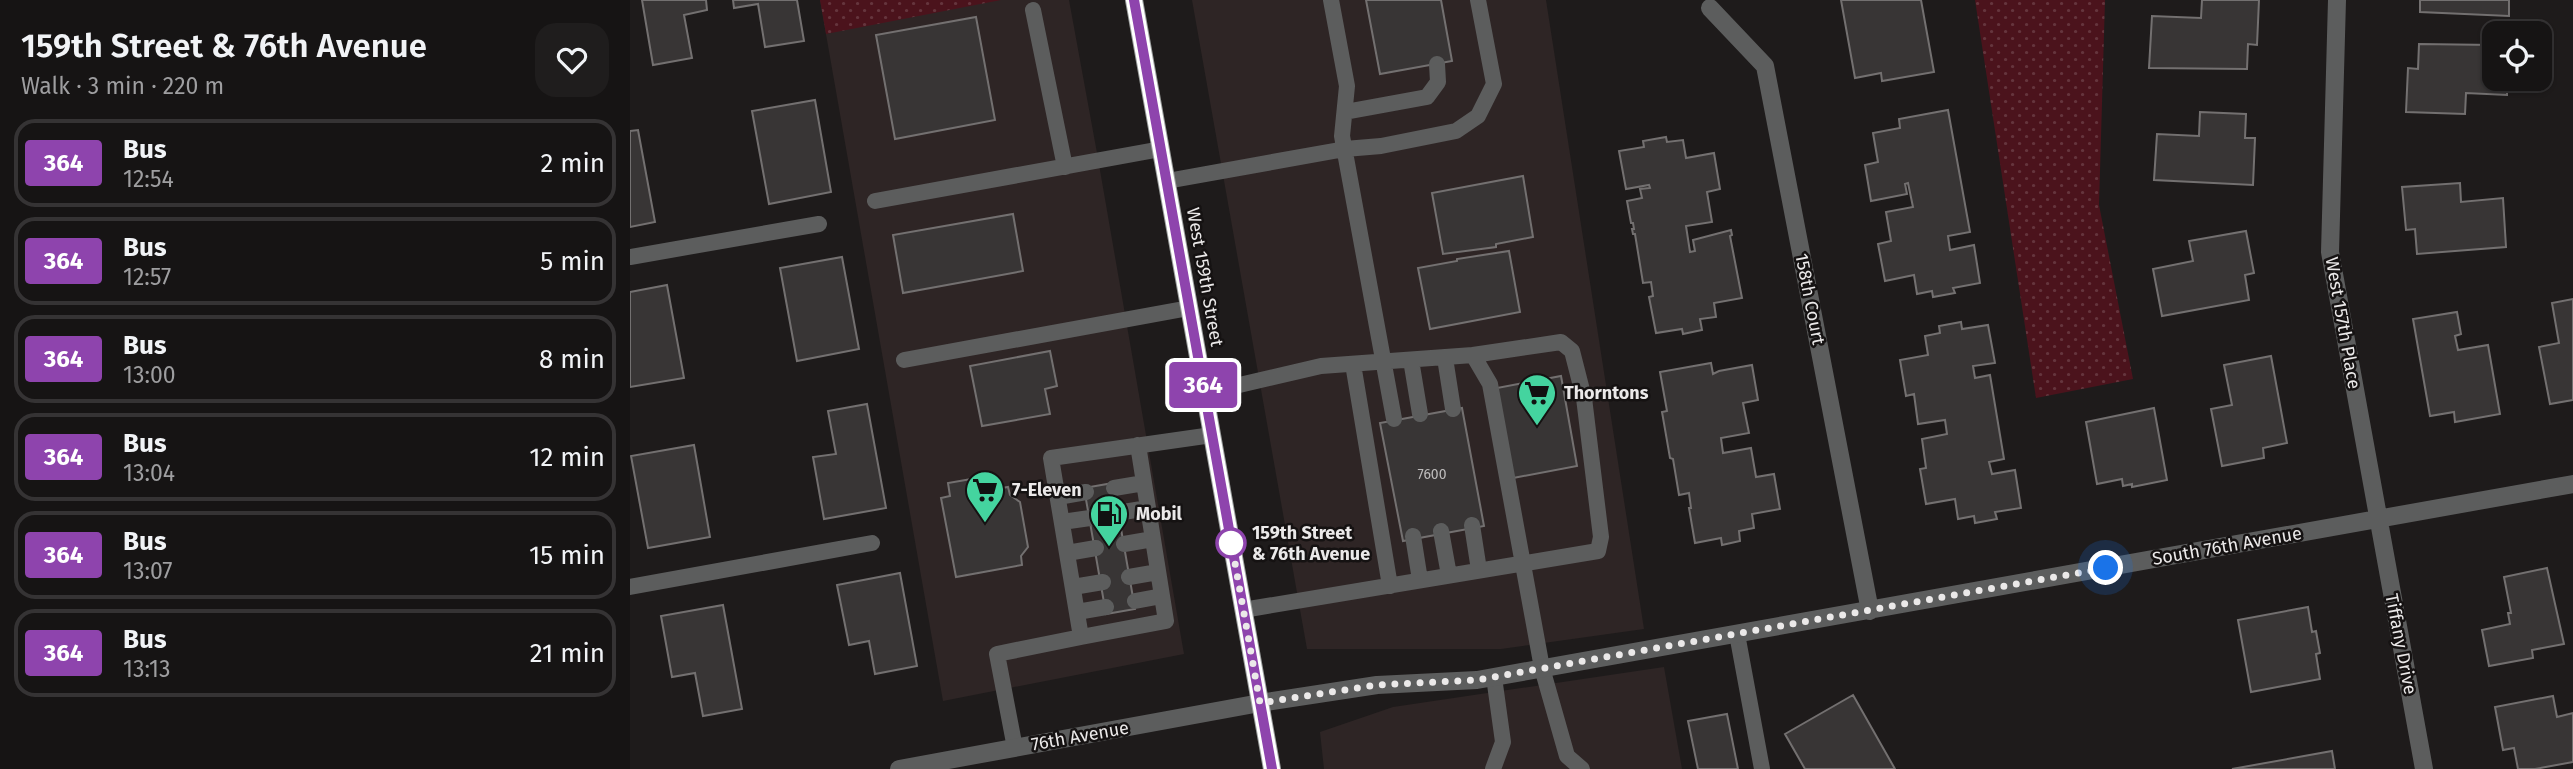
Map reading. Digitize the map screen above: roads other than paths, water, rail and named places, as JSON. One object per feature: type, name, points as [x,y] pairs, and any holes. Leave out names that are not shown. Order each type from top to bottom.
[{"type":"main road","name":"West 159th Street","points":[[1134,0],[1272,769]]},
{"type":"street","name":"West 157th Place","points":[[2337,0],[2330,252],[2378,519]]},
{"type":"street","name":"158th Court","points":[[1711,4],[1765,66],[1870,611]]},
{"type":"street","name":"South 76th Avenue","points":[[1260,703],[1377,685],[1494,677],[2573,484]]},
{"type":"street","name":"Tiffany Drive","points":[[2378,519],[2424,769]]},
{"type":"street","name":"76th Avenue","points":[[899,769],[977,762],[1014,748],[1260,703]]},
{"type":"lane","points":[[1331,0],[1347,86],[1342,136],[1394,419]]},
{"type":"lane","points":[[1167,181],[1456,131],[1478,116],[1494,84],[1478,0]]},
{"type":"lane","points":[[1033,10],[1065,167]]},
{"type":"lane","points":[[1345,112],[1427,97],[1438,82],[1437,64]]},
{"type":"lane","points":[[874,201],[1161,149]]},
{"type":"lane","points":[[630,257],[819,224]]},
{"type":"lane","points":[[904,360],[1189,308]]},
{"type":"lane","points":[[1205,393],[1321,366],[1445,358],[1561,342],[1572,351],[1584,398],[1601,537],[1598,551],[1243,610]]},
{"type":"lane","points":[[1472,355],[1490,384],[1542,668],[1567,756],[1582,769]]},
{"type":"lane","points":[[1445,358],[1453,409]]},
{"type":"lane","points":[[1411,360],[1420,414]]},
{"type":"lane","points":[[1353,364],[1390,586]]},
{"type":"lane","points":[[1081,637],[1051,458],[1212,435]]},
{"type":"lane","points":[[1014,748],[997,654],[1166,621],[1138,445]]},
{"type":"lane","points":[[1114,488],[1144,483]]},
{"type":"lane","points":[[1058,497],[1086,492]]},
{"type":"lane","points":[[1117,513],[1147,508]]},
{"type":"lane","points":[[1062,522],[1090,518]]},
{"type":"lane","points":[[1472,526],[1479,570]]},
{"type":"lane","points":[[1441,531],[1449,575]]},
{"type":"lane","points":[[1413,536],[1420,580]]},
{"type":"lane","points":[[1124,544],[1153,539]]},
{"type":"lane","points":[[630,587],[872,543]]},
{"type":"lane","points":[[1067,554],[1096,548]]},
{"type":"lane","points":[[1129,577],[1158,572]]},
{"type":"lane","points":[[1073,587],[1103,582]]},
{"type":"lane","points":[[1135,601],[1162,596]]},
{"type":"lane","points":[[1077,612],[1106,607]]},
{"type":"lane","points":[[1737,634],[1762,769]]},
{"type":"lane","points":[[1493,769],[1503,742],[1494,677]]},
{"type":"place","name":"Thorntons","points":[[1537,427]]},
{"type":"place","name":"7-Eleven","points":[[985,524]]},
{"type":"place","name":"159th Street & 76th Avenue","points":[[1231,543]]},
{"type":"place","name":"Mobil","points":[[1109,548]]}]
